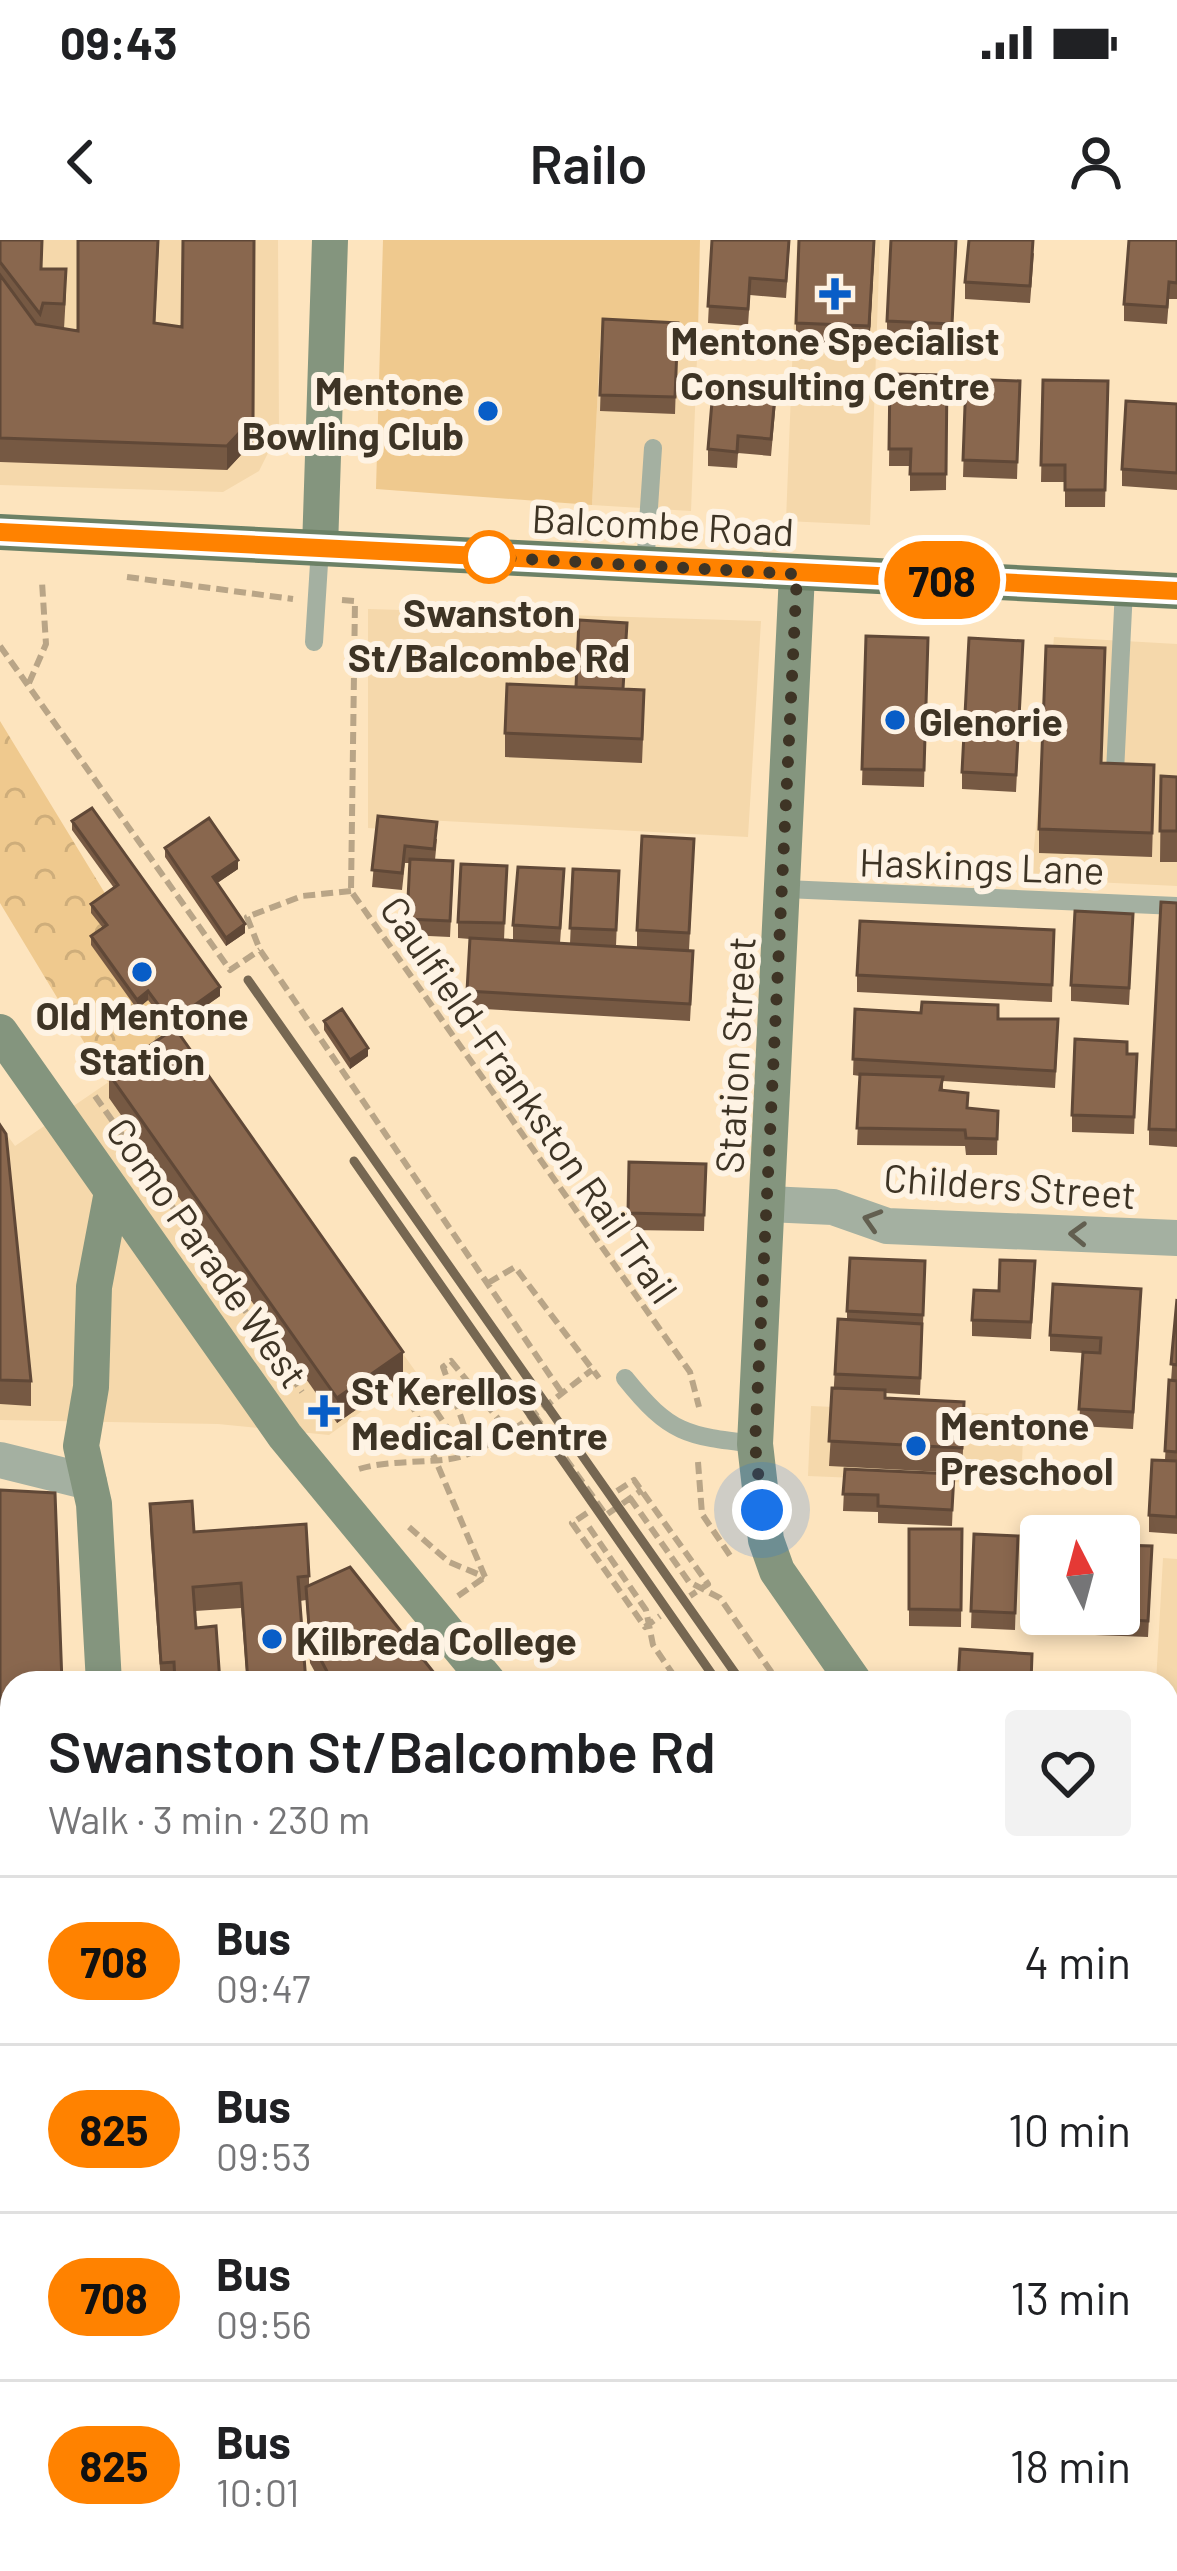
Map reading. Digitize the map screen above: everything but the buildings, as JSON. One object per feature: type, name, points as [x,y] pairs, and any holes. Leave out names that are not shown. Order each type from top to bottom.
[{"type":"main road","name":"Balcombe Road","points":[[0,532],[1177,592]]},
{"type":"street","points":[[320,548],[331,240]]},
{"type":"street","name":"Station Street","points":[[797,574],[755,1444],[766,1540],[777,1571],[847,1671]]},
{"type":"street","name":"Como Parade West","points":[[0,1032],[68,1123],[111,1197],[285,1436],[479,1671]]},
{"type":"street","points":[[103,1671],[85,1464],[94,1287],[111,1197]]},
{"type":"street","name":"Childers Street","points":[[768,1204],[833,1207],[887,1226],[1177,1238]]},
{"type":"street","points":[[0,1458],[85,1464]]},
{"type":"lane","points":[[645,567],[653,448]]},
{"type":"lane","points":[[314,642],[320,548]]},
{"type":"lane","points":[[1115,772],[1124,589]]},
{"type":"lane","name":"Haskings Lane","points":[[784,889],[1177,906]]},
{"type":"lane","points":[[625,1378],[656,1417],[698,1439],[755,1444]]},
{"type":"path","name":"Caulfield-Frankston Rail Trail","points":[[112,575],[355,601],[351,891],[690,1372],[700,1400],[698,1461],[703,1514],[740,1570]]},
{"type":"path","points":[[28,685],[46,644],[43,583]]},
{"type":"path","points":[[0,646],[230,970],[260,950]]},
{"type":"path","points":[[351,891],[302,896],[247,917],[260,950],[562,1393]]},
{"type":"path","points":[[94,1096],[305,1396]]},
{"type":"path","points":[[488,1283],[514,1267],[605,1386]]},
{"type":"path","points":[[485,1577],[405,1388],[416,1382],[454,1439],[466,1431],[443,1366],[451,1361],[508,1431]]},
{"type":"path","points":[[359,1469],[460,1457],[534,1414],[593,1369]]},
{"type":"path","points":[[534,1414],[606,1515]]},
{"type":"path","points":[[345,1451],[371,1484]]},
{"type":"path","points":[[684,1458],[698,1461]]},
{"type":"path","points":[[617,1491],[634,1480],[708,1584],[690,1596]]},
{"type":"path","points":[[578,1532],[642,1490]]},
{"type":"path","points":[[630,1498],[689,1582],[720,1598],[771,1671]]},
{"type":"path","points":[[586,1513],[572,1523],[645,1627],[660,1616]]},
{"type":"path","points":[[396,1517],[449,1562],[485,1577]]},
{"type":"path","points":[[589,1527],[646,1610],[653,1645],[671,1671]]},
{"type":"path","points":[[457,1596],[485,1577]]},
{"type":"shaded area","points":[[0,240],[278,240],[279,431],[259,471],[223,492],[0,485]]},
{"type":"shaded area","points":[[797,240],[880,240],[870,525],[786,521]]},
{"type":"shaded area","points":[[601,329],[698,333],[691,511],[592,505]]},
{"type":"shaded area","points":[[368,609],[761,621],[748,837],[425,820],[422,832],[368,828]]},
{"type":"shaded area","points":[[1054,637],[1177,644],[1177,886],[1031,879]]},
{"type":"shaded area","points":[[176,1036],[416,1372],[329,1435],[218,1424],[0,1420],[0,1125],[15,1146]]},
{"type":"shaded area","name":"Mentone Preschool","points":[[811,1406],[1024,1415],[1021,1485],[808,1476]]},
{"type":"shaded area","points":[[1163,1558],[1177,1559],[1177,1671],[1157,1671]]},
{"type":"green space","name":"Mentone Bowling Club","points":[[383,240],[700,240],[698,333],[601,329],[592,505],[376,489]]},
{"type":"green space","points":[[0,721],[106,895],[176,1036],[108,1082],[0,903]]},
{"type":"railway","points":[[248,980],[734,1671]]},
{"type":"railway","points":[[354,1161],[710,1671]]},
{"type":"bus line","name":"708","points":[[0,532],[1177,591]]},
{"type":"place","name":"Mentone Specialist Consulting Centre","points":[[835,294]]},
{"type":"place","name":"Mentone Bowling Club","points":[[488,411]]},
{"type":"place","name":"Swanston St/Balcombe Rd","points":[[489,557]]},
{"type":"place","name":"Glenorie","points":[[895,720]]},
{"type":"place","name":"Old Mentone Station","points":[[142,972]]},
{"type":"place","name":"St Kerellos Medical Centre","points":[[324,1411]]},
{"type":"place","name":"Mentone Preschool","points":[[916,1446]]},
{"type":"place","name":"Kilbreda College","points":[[272,1639]]},
{"type":"route","points":[[489,557],[797,574],[755,1444],[762,1510]]}]
